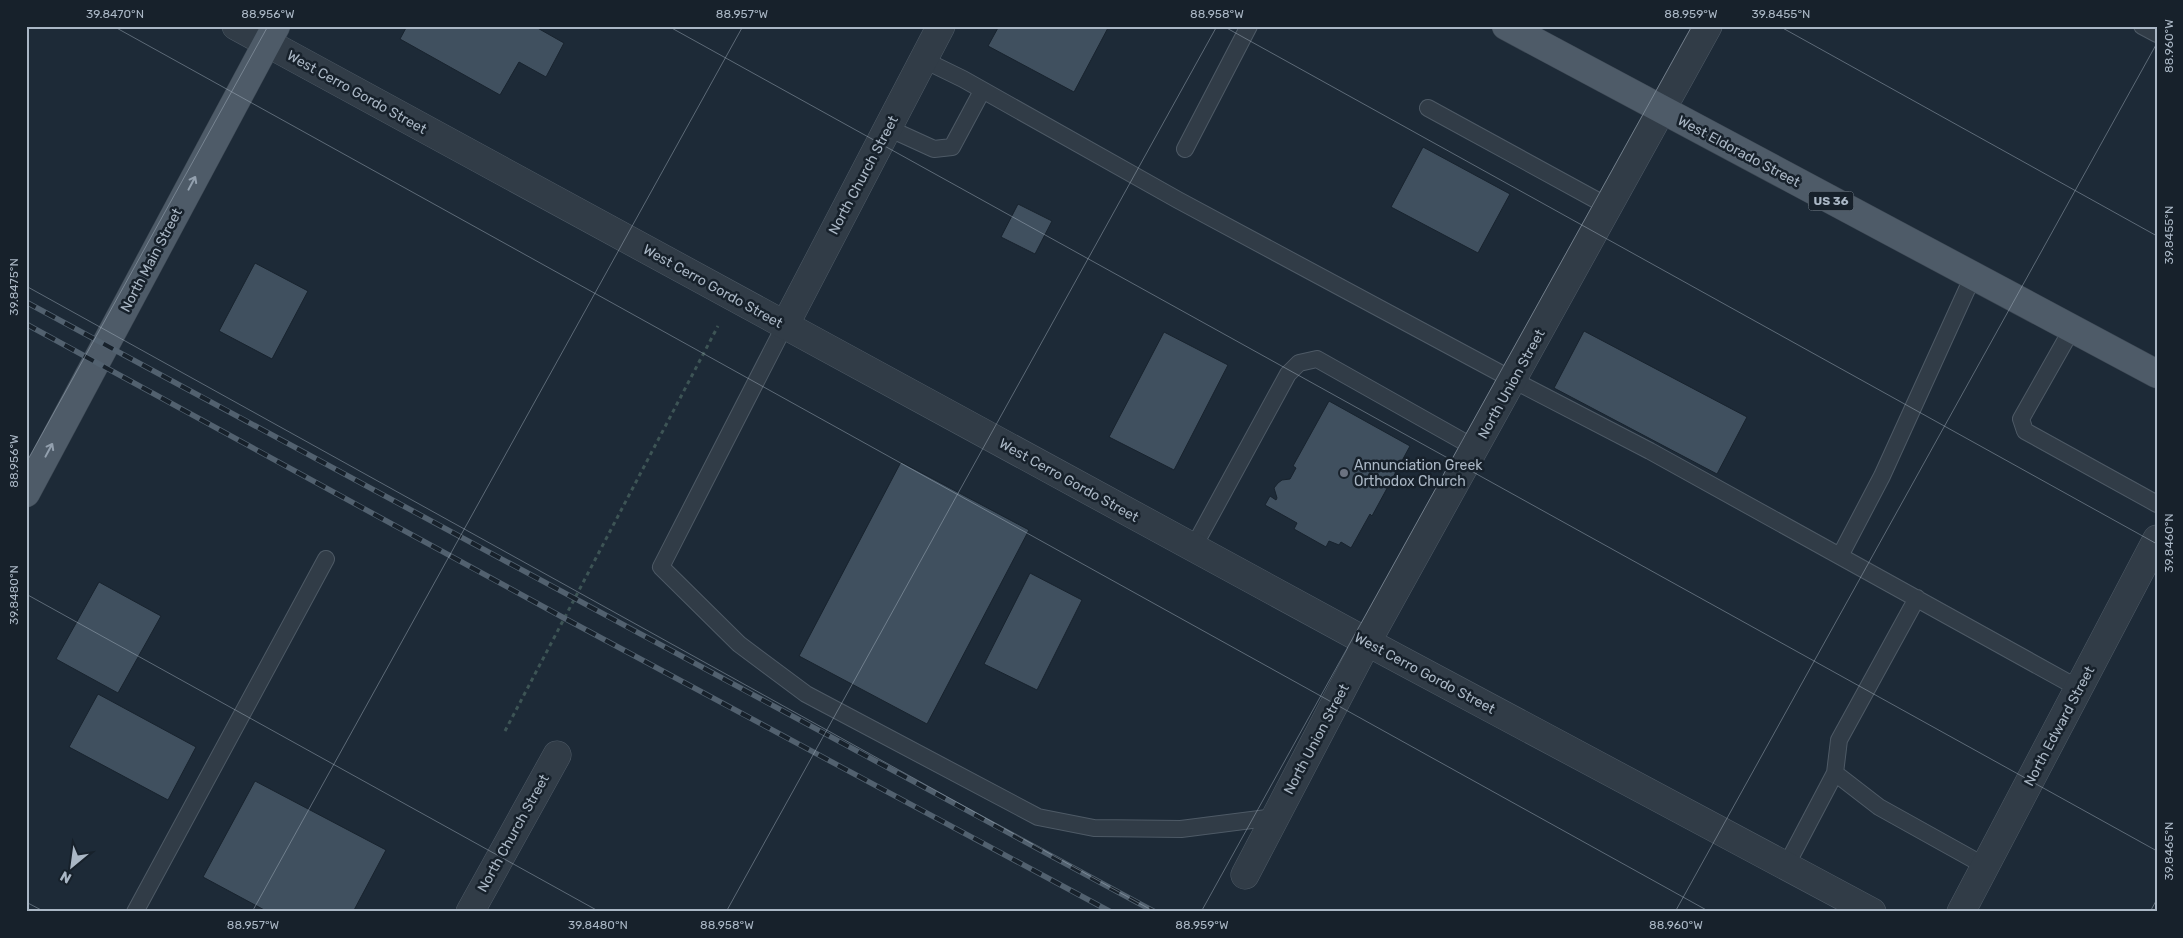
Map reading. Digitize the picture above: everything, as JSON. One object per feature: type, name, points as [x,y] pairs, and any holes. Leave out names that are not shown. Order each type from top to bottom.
[{"type":"main road","name":"West Eldorado Street","points":[[1506,26],[2157,374]]},
{"type":"main road","name":"North Main Street","points":[[26,493],[272,35]]},
{"type":"street","name":"West Cerro Gordo Street","points":[[236,26],[272,35],[785,325],[1367,642],[1872,912]]},
{"type":"street","name":"North Church Street","points":[[785,325],[941,26]]},
{"type":"street","name":"North Union Street","points":[[1245,875],[1367,642],[1708,26]]},
{"type":"street","name":"North Edward Street","points":[[1961,912],[2157,539]]},
{"type":"street","name":"North Church Street","points":[[470,912],[557,755]]},
{"type":"lane","points":[[1185,149],[1249,26]]},
{"type":"lane","points":[[2142,26],[2157,34]]},
{"type":"lane","points":[[924,60],[964,79],[982,91],[1178,200],[1513,380],[1650,451],[2078,688]]},
{"type":"lane","points":[[888,128],[934,149],[952,147],[982,91]]},
{"type":"lane","points":[[1428,108],[1609,207]]},
{"type":"lane","points":[[1840,556],[1882,476],[1973,276]]},
{"type":"lane","points":[[785,325],[660,568],[739,644],[806,694],[1038,817],[1094,828],[1171,829],[1275,817]]},
{"type":"lane","points":[[2072,329],[2021,419],[2025,431],[2157,504]]},
{"type":"lane","points":[[1194,548],[1288,374],[1299,363],[1317,359],[1475,448]]},
{"type":"lane","points":[[135,912],[326,559]]},
{"type":"lane","points":[[1786,866],[1835,773],[1839,740],[1917,598]]},
{"type":"lane","points":[[1835,773],[1879,807],[1985,866]]},
{"type":"path","points":[[506,731],[718,326]]},
{"type":"building","points":[[407,26],[534,26],[564,43],[546,77],[519,62],[500,95],[400,39]]},
{"type":"building","points":[[999,26],[1109,26],[1074,92],[988,46]]},
{"type":"building","points":[[1423,147],[1510,194],[1478,253],[1391,207]]},
{"type":"building","points":[[1018,204],[1052,221],[1035,254],[1001,237]]},
{"type":"building","points":[[255,263],[308,291],[272,359],[219,331]]},
{"type":"building","points":[[1584,331],[1747,417],[1717,474],[1554,388]]},
{"type":"building","points":[[1164,332],[1228,365],[1174,470],[1109,437]]},
{"type":"building","name":"Annunciation Greek Orthodox Church","points":[[1329,401],[1410,446],[1372,516],[1370,514],[1351,548],[1341,542],[1339,545],[1329,541],[1326,547],[1294,529],[1297,523],[1265,505],[1270,496],[1276,500],[1274,488],[1278,483],[1282,480],[1290,479],[1296,468],[1293,466]]},
{"type":"building","points":[[901,462],[1029,530],[927,724],[799,656]]},
{"type":"building","points":[[1030,573],[1082,600],[1037,690],[984,664]]},
{"type":"building","points":[[99,582],[161,616],[118,693],[56,659]]},
{"type":"building","points":[[98,694],[196,747],[168,800],[69,747]]},
{"type":"building","points":[[255,781],[386,850],[353,912],[268,912],[203,877]]},
{"type":"railway","points":[[26,302],[1155,912]]},
{"type":"railway","points":[[26,324],[564,618],[1111,912]]},
{"type":"place","name":"Annunciation Greek Orthodox Church","points":[[1344,473]]}]
